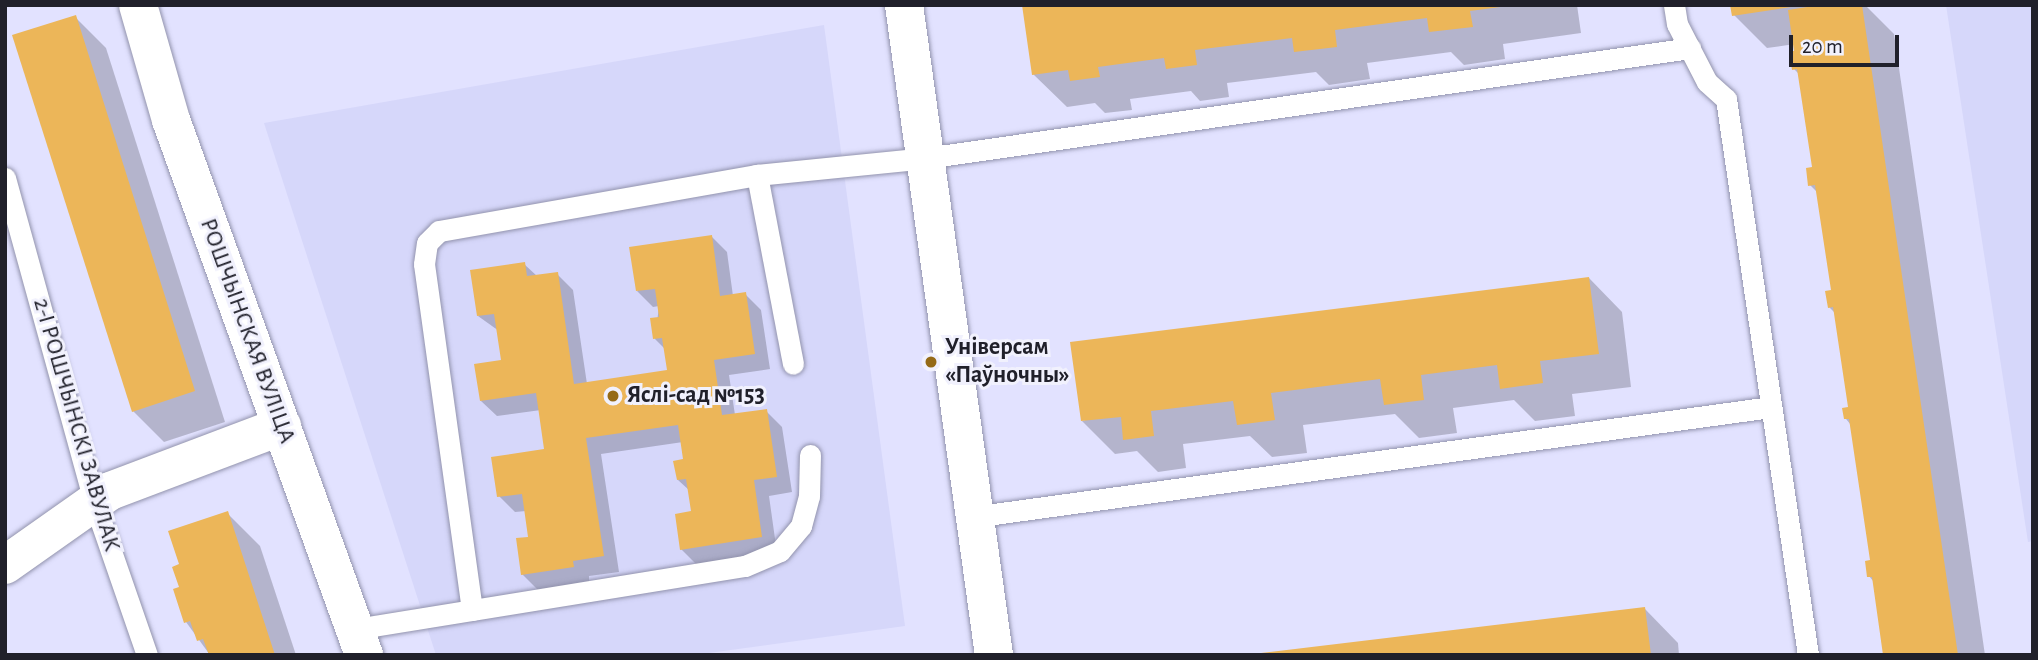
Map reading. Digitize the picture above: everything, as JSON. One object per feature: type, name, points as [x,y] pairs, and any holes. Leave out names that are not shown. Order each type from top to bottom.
[{"type":"street","name":"РОШЧЫНСКАЯ ВУЛІЦА","points":[[138,5],[170,120],[360,642]]},
{"type":"street","points":[[904,5],[972,517],[994,655]]},
{"type":"street","points":[[5,565],[110,491],[282,426]]},
{"type":"lane","points":[[1674,5],[1677,24],[1707,82],[1726,99],[1808,655]]},
{"type":"lane","points":[[472,610],[424,264],[427,243],[439,231],[757,175],[926,158],[1690,48]]},
{"type":"lane","points":[[757,175],[793,364]]},
{"type":"lane","name":"2-І РОШЧЫНСКІ ЗАВУЛАК","points":[[8,186],[94,502],[147,655]]},
{"type":"lane","points":[[972,517],[1771,407]]},
{"type":"lane","points":[[360,642],[472,610],[744,566],[780,551],[801,526],[809,496],[810,455]]},
{"type":"shaded area","points":[[1946,5],[2033,5],[2033,541],[2028,542]]},
{"type":"shaded area","name":"Яслі-сад №153","points":[[824,25],[905,626],[694,655],[436,655],[264,123]]},
{"type":"building","points":[[1022,5],[1500,7],[1470,11],[1473,27],[1429,32],[1427,18],[1335,30],[1337,47],[1294,52],[1292,38],[1195,50],[1197,65],[1166,69],[1164,58],[1098,67],[1100,77],[1070,81],[1068,70],[1032,75]]},
{"type":"building","points":[[1730,5],[1791,5],[1791,7],[1732,16]]},
{"type":"building","points":[[1820,5],[1862,5],[1958,655],[1883,655],[1872,577],[1867,577],[1865,561],[1870,560],[1849,419],[1844,419],[1842,408],[1848,407],[1833,307],[1828,308],[1825,291],[1831,290],[1815,185],[1808,186],[1806,168],[1812,167],[1797,69],[1792,70],[1789,51],[1794,51],[1788,10]]},
{"type":"building","points":[[76,15],[195,391],[132,412],[12,35]]},
{"type":"building","points":[[712,235],[720,296],[746,292],[755,354],[714,360],[722,415],[767,409],[777,477],[754,480],[762,537],[680,550],[675,514],[691,511],[686,479],[677,480],[673,461],[683,459],[678,425],[586,438],[604,556],[573,561],[574,567],[521,575],[516,538],[528,537],[522,494],[497,497],[491,457],[544,449],[536,393],[480,401],[474,364],[501,360],[494,314],[477,316],[470,270],[525,262],[527,276],[558,272],[574,384],[667,370],[662,338],[653,339],[650,318],[659,317],[655,289],[636,291],[629,247]]},
{"type":"building","points":[[1589,277],[1599,354],[1540,361],[1543,383],[1500,389],[1497,365],[1421,375],[1424,400],[1384,405],[1380,379],[1271,393],[1275,420],[1237,425],[1233,401],[1151,411],[1154,436],[1123,440],[1121,417],[1081,421],[1070,342]]},
{"type":"building","points":[[228,511],[275,655],[209,655],[203,639],[197,641],[190,621],[184,623],[173,589],[179,587],[172,567],[179,564],[168,531]]},
{"type":"building","points":[[1645,607],[1651,655],[1261,655],[1261,653]]},
{"type":"place","name":"Універсам «Паўночны»","points":[[931,362]]},
{"type":"place","name":"Яслі-сад №153","points":[[613,396]]}]
